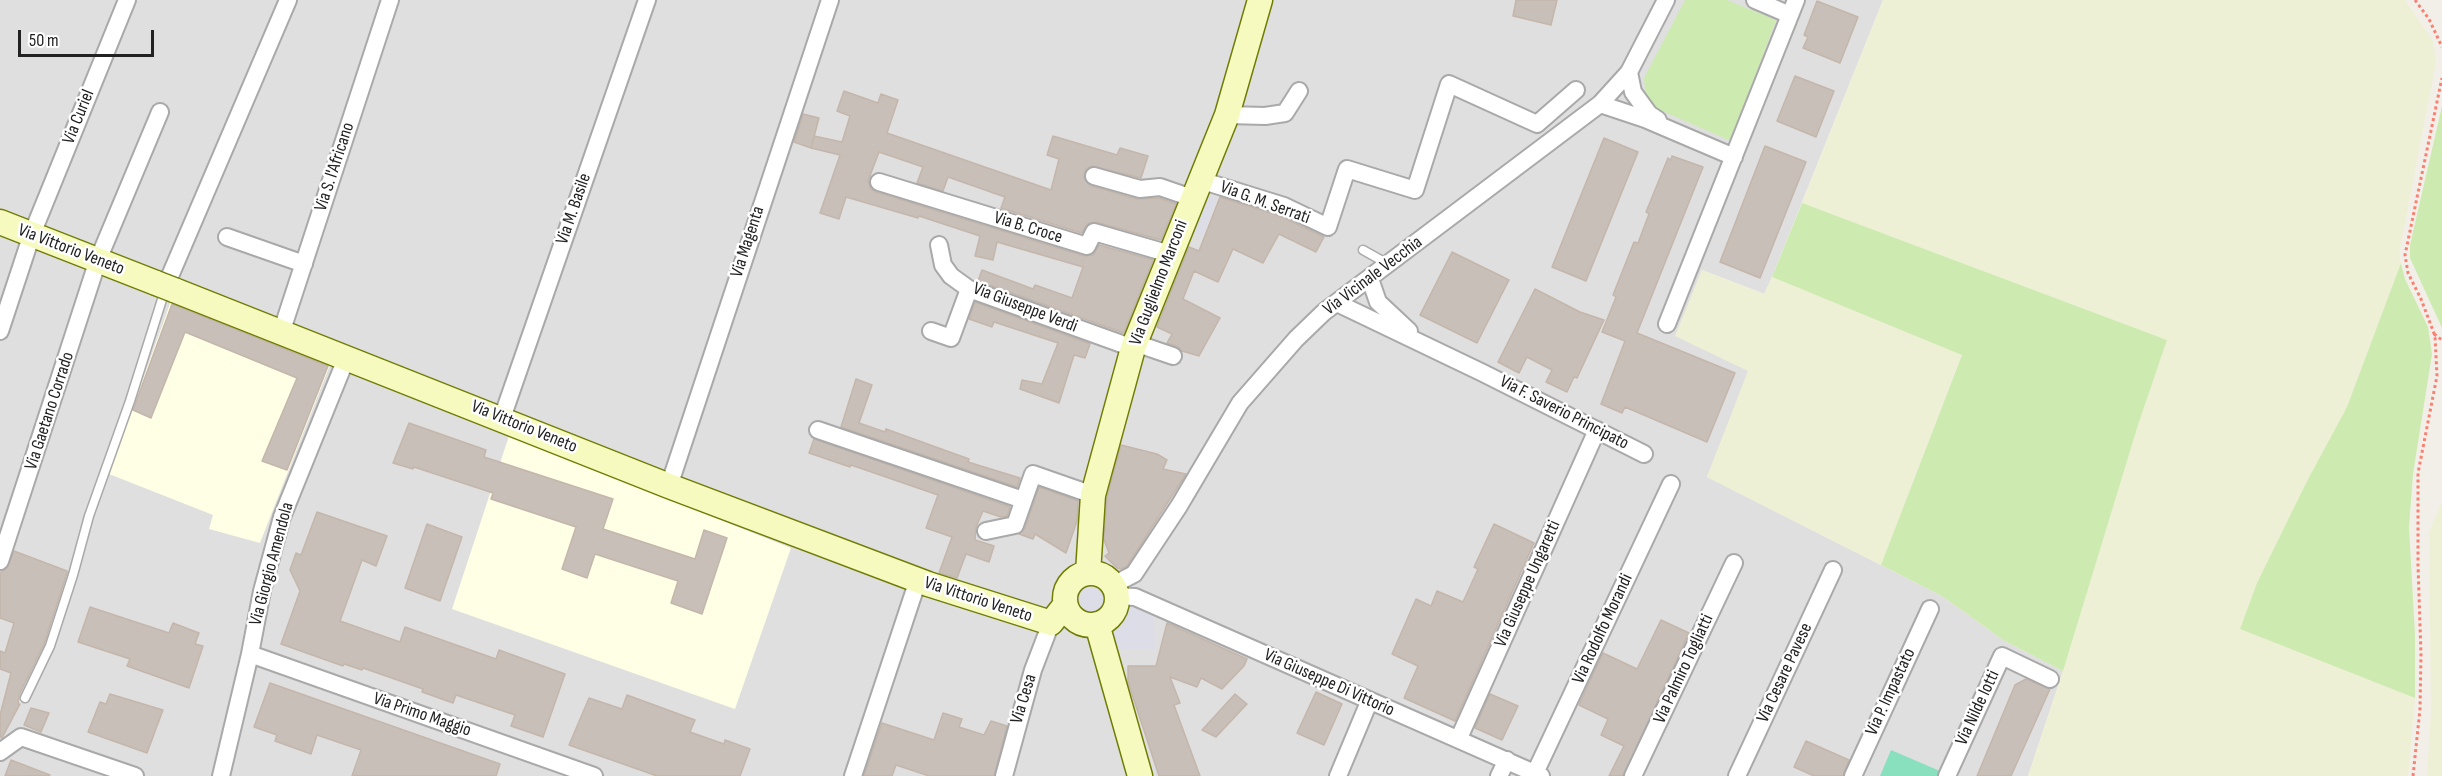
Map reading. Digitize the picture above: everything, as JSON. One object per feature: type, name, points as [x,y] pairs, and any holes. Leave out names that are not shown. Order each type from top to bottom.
[{"type":"street","name":"Via Curiel","points":[[0,331],[32,234],[127,0]]},
{"type":"street","points":[[167,283],[288,0]]},
{"type":"street","name":"Via S. l'Africano","points":[[281,333],[390,0]]},
{"type":"street","name":"Via M. Basile","points":[[502,418],[647,0]]},
{"type":"street","name":"Via Magenta","points":[[669,486],[830,0]]},
{"type":"street","name":"Via Guglielmo Marconi","points":[[1088,573],[1093,495],[1134,345],[1227,115],[1260,0]]},
{"type":"street","name":"Via Vicinale Vecchia","points":[[1114,591],[1134,574],[1247,395],[1296,339],[1337,303],[1600,104],[1629,72],[1665,0]]},
{"type":"street","points":[[1667,324],[1793,7],[1755,0]]},
{"type":"street","points":[[1629,72],[1634,92],[1649,114],[1683,134]]},
{"type":"street","name":"Via G. M. Serrati","points":[[1094,176],[1140,189],[1160,187],[1196,189],[1284,206],[1328,227],[1347,169],[1415,190],[1449,84],[1537,124],[1576,90]]},
{"type":"street","points":[[1227,115],[1265,116],[1286,113],[1299,90]]},
{"type":"street","points":[[1600,104],[1625,111],[1734,157]]},
{"type":"street","name":"Via Gaetano Corrado","points":[[0,561],[98,260],[160,112]]},
{"type":"street","name":"Via B. Croce","points":[[879,182],[1087,246],[1094,232],[1170,254]]},
{"type":"street","name":"Via Vittorio Veneto","points":[[0,222],[98,260],[167,283],[346,359],[502,418],[669,486],[918,580],[1058,614]]},
{"type":"street","points":[[227,237],[304,264]]},
{"type":"street","name":"Via Giuseppe Verdi","points":[[939,245],[943,265],[951,276],[969,288],[1134,345],[1173,356]]},
{"type":"street","points":[[1370,279],[1378,302],[1410,331],[1483,373]]},
{"type":"street","points":[[931,331],[951,338],[969,288]]},
{"type":"street","points":[[1337,303],[1483,373]]},
{"type":"street","name":"Via Giorgio Amendola","points":[[221,776],[250,654],[262,591],[282,517],[346,359]]},
{"type":"street","name":"Via F. Saverio Principato","points":[[1483,373],[1644,454]]},
{"type":"street","points":[[818,430],[1023,500]]},
{"type":"street","name":"Via Giuseppe Ungaretti","points":[[1459,738],[1597,430]]},
{"type":"street","points":[[986,531],[1015,525],[1033,474],[1093,495]]},
{"type":"street","name":"Via Rodolfo Morandi","points":[[1538,774],[1671,484]]},
{"type":"street","name":"Via Palmiro Togliatti","points":[[1633,776],[1734,563]]},
{"type":"street","name":"Via Cesare Pavese","points":[[1737,776],[1833,570]]},
{"type":"street","points":[[1088,573],[1097,574],[1106,578],[1114,591],[1116,604],[1110,617],[1097,624],[1089,625],[1058,614],[1069,584],[1077,577],[1088,573]]},
{"type":"street","points":[[853,776],[918,580]]},
{"type":"street","name":"Via Giuseppe Di Vittorio","points":[[1114,591],[1135,597],[1369,702],[1459,738],[1538,774]]},
{"type":"street","name":"Via P. Impastato","points":[[1852,776],[1930,609]]},
{"type":"street","name":"Via Cesa","points":[[1004,776],[1033,670],[1058,614]]},
{"type":"street","points":[[1097,624],[1140,776]]},
{"type":"street","name":"Via Primo Maggio","points":[[250,654],[594,776]]},
{"type":"street","name":"Via Nilde Iotti","points":[[1947,776],[2002,656],[2050,679]]},
{"type":"street","points":[[1338,776],[1369,702]]},
{"type":"street","points":[[0,752],[21,737],[135,776]]},
{"type":"street","points":[[1499,776],[1507,760]]},
{"type":"lane","points":[[1363,250],[1389,264]]},
{"type":"lane","points":[[26,698],[50,646],[89,516],[130,401],[167,283]]},
{"type":"path","points":[[2415,0],[2429,19],[2442,47]]},
{"type":"path","points":[[2413,776],[2420,709],[2421,655],[2418,474],[2437,376],[2433,333],[2408,273],[2405,255],[2442,78]]},
{"type":"path","points":[[2433,333],[2442,340]]},
{"type":"shaded area","points":[[0,0],[1883,0],[1765,294],[1702,270],[1676,336],[1749,371],[1707,477],[1942,596],[2003,640],[2063,671],[2028,776],[0,776]]},
{"type":"shaded area","points":[[1883,0],[2405,0],[2433,41],[2436,62],[2399,254],[2401,263],[2347,407],[2306,483],[2257,583],[2240,629],[2415,698],[2408,776],[2028,776],[2063,671],[2138,425],[2167,340],[1802,203]]},
{"type":"shaded area","points":[[1202,193],[1217,199],[1203,236],[1188,230]]},
{"type":"shaded area","points":[[1702,270],[1764,294],[1772,277],[1962,354],[1881,565],[1707,477],[1748,371],[1675,336]]},
{"type":"shaded area","points":[[171,301],[330,365],[260,543],[209,529],[213,515],[109,474]]},
{"type":"shaded area","points":[[509,436],[791,548],[735,709],[452,609]]},
{"type":"shaded area","points":[[2442,502],[2442,776],[2427,776],[2431,712],[2429,532]]},
{"type":"shaded area","points":[[1108,558],[1136,588],[1153,596],[1155,649],[1124,650],[1092,641],[1059,628],[1049,616],[1069,565],[1098,562]]},
{"type":"green space","points":[[1685,0],[1727,0],[1776,20],[1731,141],[1646,104],[1644,78]]},
{"type":"green space","points":[[2442,106],[2442,328],[2410,258],[2410,245]]},
{"type":"green space","points":[[1802,203],[2167,340],[2138,425],[2063,671],[2003,640],[1942,596],[1881,565],[1962,355],[1772,277]]},
{"type":"green space","points":[[2401,263],[2405,279],[2428,327],[2432,354],[2413,474],[2409,527],[2415,635],[2415,698],[2240,629],[2257,583],[2306,483],[2347,407]]},
{"type":"green space","points":[[1891,750],[1940,771],[1938,776],[1880,776]]},
{"type":"building","points":[[1516,0],[1557,0],[1551,25],[1513,16]]},
{"type":"building","points":[[1817,1],[1858,17],[1840,63],[1803,48],[1808,37],[1804,35]]},
{"type":"building","points":[[1795,76],[1834,91],[1816,137],[1777,121]]},
{"type":"building","points":[[844,91],[878,103],[881,94],[898,100],[887,133],[1051,190],[1059,159],[1047,155],[1053,136],[1117,155],[1120,148],[1148,156],[1141,178],[1092,166],[1086,169],[1084,178],[1091,186],[1137,199],[1159,198],[1176,204],[1161,240],[1096,222],[1087,224],[1082,233],[1001,208],[1005,197],[948,177],[943,191],[917,183],[923,167],[879,152],[868,181],[871,189],[876,192],[1084,256],[1093,255],[1099,245],[1153,260],[1124,333],[978,281],[982,270],[1033,289],[1035,285],[1072,298],[1083,267],[997,242],[993,260],[975,256],[980,236],[919,216],[918,218],[846,197],[839,219],[820,213],[840,155],[811,148],[814,136],[842,142],[850,116],[837,111]]},
{"type":"building","points":[[803,114],[819,118],[811,148],[794,142]]},
{"type":"building","points":[[1604,138],[1638,152],[1586,281],[1552,267]]},
{"type":"building","points":[[1765,146],[1806,162],[1760,278],[1720,262]]},
{"type":"building","points":[[1672,156],[1703,167],[1637,333],[1735,373],[1707,442],[1625,407],[1622,413],[1601,404],[1625,341],[1602,332],[1616,297],[1613,295],[1634,242],[1638,243],[1649,214],[1646,212],[1668,158],[1671,160]]},
{"type":"building","points":[[1220,197],[1280,216],[1324,237],[1316,252],[1279,234],[1263,263],[1233,249],[1218,282],[1194,271],[1183,299],[1220,318],[1199,356],[1167,343],[1172,334],[1157,327],[1189,247],[1199,251]]},
{"type":"building","points":[[1452,252],[1509,280],[1477,343],[1420,315]]},
{"type":"building","points":[[1535,289],[1580,312],[1604,320],[1577,378],[1574,377],[1567,392],[1546,382],[1552,370],[1527,357],[1519,373],[1498,362]]},
{"type":"building","points":[[975,302],[1090,344],[1085,358],[1074,355],[1059,403],[1020,389],[1022,380],[1042,384],[1058,343],[994,322],[992,327],[969,319]]},
{"type":"building","points":[[172,304],[328,366],[287,470],[262,461],[297,378],[185,332],[151,418],[133,410]]},
{"type":"building","points":[[856,379],[872,385],[859,423],[885,432],[886,429],[969,459],[968,462],[1020,478],[1017,487],[841,427]]},
{"type":"building","points":[[409,423],[486,450],[484,457],[613,499],[603,529],[695,559],[704,530],[727,538],[702,614],[671,603],[678,581],[595,554],[587,578],[562,569],[576,527],[491,499],[493,493],[414,467],[413,469],[393,463]]},
{"type":"building","points":[[814,439],[1010,507],[1007,516],[1001,517],[983,511],[976,527],[975,540],[994,546],[989,562],[966,554],[957,578],[939,573],[952,537],[926,528],[938,495],[809,453]]},
{"type":"building","points":[[1121,445],[1157,454],[1167,460],[1163,469],[1186,474],[1127,566],[1121,569],[1105,556],[1109,553],[1104,540],[1107,497]]},
{"type":"building","points":[[1039,487],[1078,501],[1077,521],[1066,553],[1035,534],[1033,539],[1019,534],[1025,528]]},
{"type":"building","points":[[317,512],[387,536],[376,566],[362,560],[340,621],[400,642],[405,627],[496,659],[499,650],[565,674],[543,737],[511,726],[515,715],[456,695],[453,703],[422,692],[423,689],[363,668],[362,670],[344,664],[343,666],[281,644],[300,591],[290,570],[296,553],[301,555]]},
{"type":"building","points":[[427,524],[462,537],[440,601],[405,588]]},
{"type":"building","points":[[1494,524],[1534,543],[1455,721],[1404,698],[1418,666],[1392,654],[1416,599],[1431,606],[1437,591],[1463,602],[1478,569],[1474,567]]},
{"type":"building","points":[[14,551],[67,571],[67,573],[44,644],[19,695],[18,704],[20,704],[2,738],[0,737],[0,715],[11,673],[0,669],[0,651],[5,653],[14,623],[0,618],[0,573],[7,568]]},
{"type":"building","points":[[90,607],[169,633],[173,623],[199,633],[195,644],[203,646],[189,688],[127,666],[130,659],[78,642]]},
{"type":"building","points":[[1661,620],[1689,633],[1623,776],[1609,776],[1624,746],[1601,735],[1608,719],[1579,705],[1603,653],[1637,669]]},
{"type":"building","points":[[1167,623],[1247,659],[1244,666],[1222,689],[1201,678],[1197,687],[1170,677],[1180,703],[1174,705],[1200,776],[1159,776],[1128,682],[1128,666],[1156,666]]},
{"type":"building","points":[[2026,679],[2050,689],[2011,776],[1977,776],[2015,685]]},
{"type":"building","points":[[270,683],[500,764],[496,776],[352,776],[361,750],[317,735],[311,754],[275,741],[277,735],[254,727]]},
{"type":"building","points":[[1316,692],[1342,704],[1324,745],[1297,733]]},
{"type":"building","points":[[110,694],[163,710],[147,753],[88,732],[100,702],[106,704]]},
{"type":"building","points":[[1235,694],[1247,704],[1216,737],[1202,730]]},
{"type":"building","points":[[1490,694],[1518,706],[1502,740],[1475,728]]},
{"type":"building","points":[[627,695],[695,720],[690,732],[724,744],[725,740],[750,749],[740,776],[657,776],[569,745],[589,698],[622,709]]},
{"type":"building","points":[[31,708],[49,713],[41,732],[24,725]]},
{"type":"building","points":[[943,713],[962,719],[959,727],[984,735],[991,721],[1007,726],[994,776],[929,776],[896,765],[892,776],[864,776],[882,723],[934,740]]},
{"type":"building","points":[[1806,741],[1849,760],[1843,776],[1814,776],[1794,767]]},
{"type":"building","points":[[11,760],[50,775],[5,776]]}]
